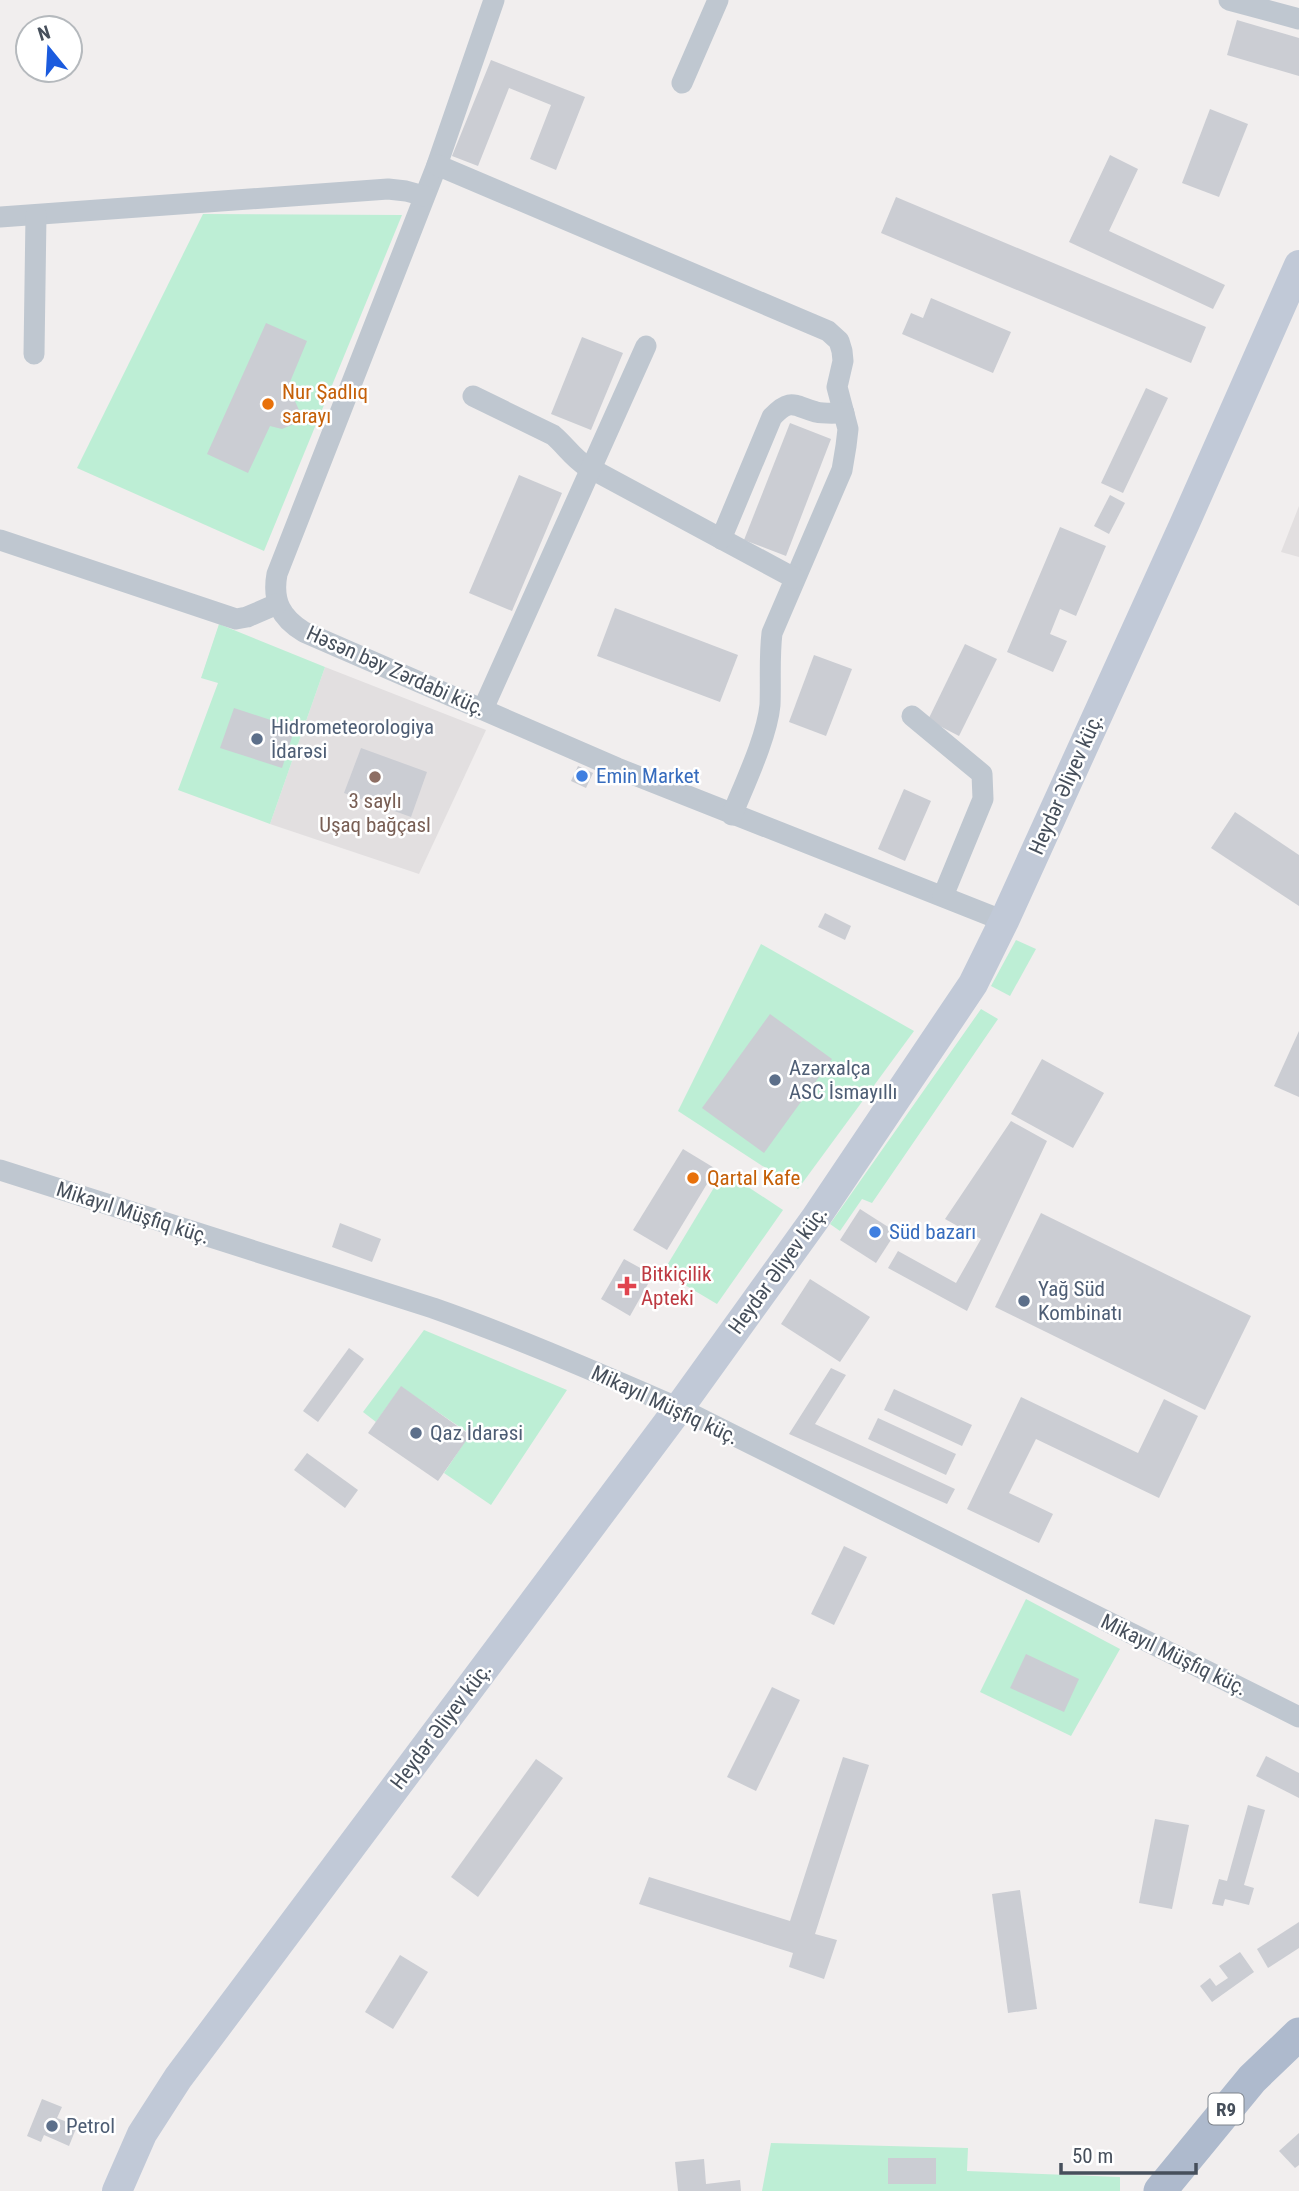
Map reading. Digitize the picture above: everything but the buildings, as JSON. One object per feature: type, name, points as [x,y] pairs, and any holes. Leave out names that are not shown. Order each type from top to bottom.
[{"type":"main road","name":"Heydər Əliyev küç.","points":[[117,2191],[142,2134],[178,2078],[679,1408],[815,1219],[973,984],[1184,525],[1299,265]]},
{"type":"main road","name":"R9","points":[[1160,2191],[1252,2079],[1299,2034]]},
{"type":"street","points":[[0,541],[236,618],[247,617],[277,604],[274,588],[277,574],[437,165],[494,0]]},
{"type":"street","points":[[682,83],[718,0]]},
{"type":"street","points":[[1229,0],[1299,19]]},
{"type":"street","points":[[437,165],[828,331],[838,341],[843,361],[837,387],[848,429],[842,470],[772,634],[769,657],[770,708],[755,758],[732,815]]},
{"type":"street","points":[[0,217],[388,190],[424,196]]},
{"type":"street","points":[[34,354],[36,215]]},
{"type":"street","points":[[483,709],[646,346]]},
{"type":"street","points":[[473,397],[552,435],[564,444],[577,461],[592,470],[794,578]]},
{"type":"street","points":[[721,539],[772,416],[782,406],[794,403],[824,414],[844,413]]},
{"type":"street","name":"Həsən bəy Zərdabi küç.","points":[[277,604],[291,624],[304,632],[617,768],[1004,921]]},
{"type":"street","points":[[912,716],[982,774],[983,799],[943,896]]},
{"type":"street","name":"Mikayıl Müşfiq küç.","points":[[0,1170],[458,1317],[679,1408],[1299,1717]]},
{"type":"shaded area","points":[[1299,506],[1299,557],[1281,552]]},
{"type":"shaded area","name":"3 saylı Uşaq bağçasl","points":[[325,667],[486,730],[419,874],[270,824]]},
{"type":"green space","points":[[203,214],[402,215],[264,551],[77,468]]},
{"type":"green space","points":[[219,624],[325,667],[270,824],[178,790],[218,683],[201,678]]},
{"type":"green space","points":[[1016,940],[1036,949],[1010,996],[991,986]]},
{"type":"green space","points":[[761,944],[914,1031],[798,1189],[678,1111]]},
{"type":"green space","points":[[981,1009],[998,1019],[872,1203],[862,1199],[840,1231],[830,1224]]},
{"type":"green space","points":[[724,1171],[783,1210],[717,1304],[663,1272]]},
{"type":"green space","points":[[424,1330],[567,1390],[491,1505],[444,1473],[470,1434],[401,1387],[376,1422],[363,1412]]},
{"type":"green space","points":[[1026,1599],[1120,1649],[1071,1736],[980,1692]]},
{"type":"green space","points":[[771,2143],[968,2148],[967,2171],[1120,2177],[1120,2191],[762,2191]]},
{"type":"place","name":"Nur Şadlıq sarayı","points":[[268,404]]},
{"type":"place","name":"Hidrometeorologiya İdarəsi","points":[[257,739]]},
{"type":"place","name":"Emin Market","points":[[582,776]]},
{"type":"place","name":"3 saylı Uşaq bağçasl","points":[[375,777]]},
{"type":"place","name":"Azərxalça ASC İsmayıllı","points":[[775,1080]]},
{"type":"place","name":"Qartal Kafe","points":[[693,1178]]},
{"type":"place","name":"Süd bazarı","points":[[875,1232]]},
{"type":"place","name":"Bitkiçilik Apteki","points":[[627,1286]]},
{"type":"place","name":"Yağ Süd Kombinatı","points":[[1024,1301]]},
{"type":"place","name":"Qaz İdarəsi","points":[[416,1433]]},
{"type":"place","name":"Petrol","points":[[52,2126]]}]
